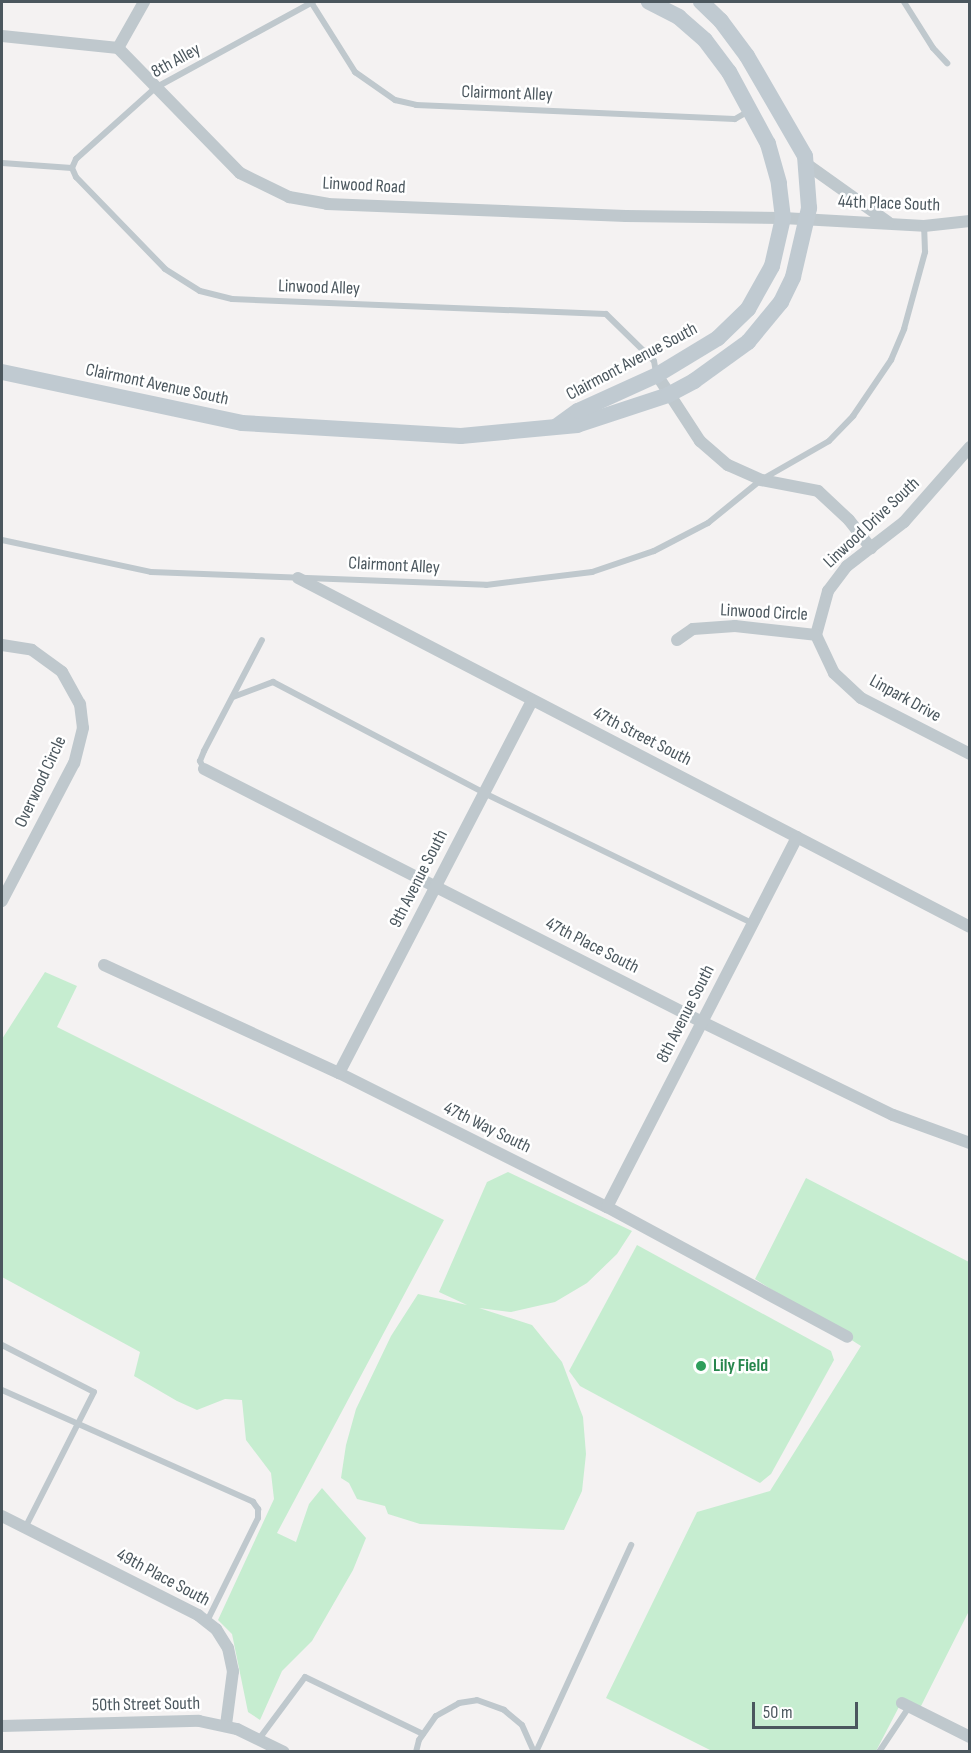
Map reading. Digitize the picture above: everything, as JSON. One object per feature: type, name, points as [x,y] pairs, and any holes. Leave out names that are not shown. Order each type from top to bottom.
[{"type":"street","points":[[2,36],[117,48],[144,2]]},
{"type":"street","name":"Clairmont Avenue South","points":[[556,427],[578,411],[657,375],[718,338],[748,309],[772,266],[783,218],[779,183],[768,144],[729,72],[705,40],[679,16],[649,2]]},
{"type":"street","name":"Clairmont Avenue South","points":[[2,372],[242,423],[461,436],[577,425],[668,395],[728,358],[764,325],[794,277],[807,219],[805,164],[747,56],[722,21],[701,2]]},
{"type":"street","name":"Linwood Road","points":[[117,48],[240,173],[289,197],[351,205],[626,216],[807,219]]},
{"type":"street","points":[[805,164],[891,224]]},
{"type":"street","name":"44th Place South","points":[[807,219],[924,226],[968,220]]},
{"type":"street","points":[[657,375],[700,441],[728,465],[761,480],[818,491],[849,520],[872,548]]},
{"type":"street","name":"Linwood Drive South","points":[[816,634],[828,591],[847,566],[904,522],[969,447]]},
{"type":"street","name":"47th Street South","points":[[298,578],[969,927]]},
{"type":"street","name":"Linwood Circle","points":[[677,640],[693,629],[735,626],[816,634]]},
{"type":"street","name":"Linpark Drive","points":[[816,634],[834,673],[861,698],[969,754]]},
{"type":"street","name":"Overwood Circle","points":[[2,645],[32,650],[62,672],[77,698],[83,728],[74,763],[2,901]]},
{"type":"street","name":"9th Avenue South","points":[[339,1073],[532,701]]},
{"type":"street","name":"47th Place South","points":[[204,769],[702,1022],[893,1115],[969,1143]]},
{"type":"street","name":"8th Avenue South","points":[[608,1207],[797,837]]},
{"type":"street","name":"47th Way South","points":[[104,965],[339,1073],[608,1207],[847,1337]]},
{"type":"street","name":"49th Place South","points":[[2,1516],[207,1621],[223,1638],[232,1659],[233,1682],[226,1725]]},
{"type":"street","points":[[905,1705],[969,1737]]},
{"type":"street","name":"50th Street South","points":[[2,1726],[186,1721],[226,1725],[284,1752]]},
{"type":"lane","name":"Clairmont Alley","points":[[312,2],[356,72],[395,100],[416,105],[735,118],[749,111]]},
{"type":"lane","name":"8th Alley","points":[[72,168],[76,159],[155,88],[312,2]]},
{"type":"lane","points":[[904,2],[933,48],[947,63]]},
{"type":"lane","points":[[2,163],[72,168]]},
{"type":"lane","name":"Linwood Alley","points":[[72,168],[76,177],[165,269],[200,291],[232,299],[606,314],[654,361],[657,375]]},
{"type":"lane","name":"Clairmont Alley","points":[[2,540],[151,573],[486,585],[592,572],[654,551],[708,523],[761,480],[828,441],[853,416],[891,360],[904,329],[925,252],[924,226]]},
{"type":"lane","points":[[204,769],[200,761],[262,640]]},
{"type":"lane","points":[[233,698],[273,682],[484,793],[753,924]]},
{"type":"lane","points":[[2,1346],[94,1392],[25,1528]]},
{"type":"lane","points":[[2,1390],[237,1493],[258,1509],[258,1518],[207,1621]]},
{"type":"lane","points":[[535,1752],[631,1545]]},
{"type":"lane","points":[[259,1739],[305,1677],[423,1734]]},
{"type":"lane","points":[[416,1752],[423,1734],[446,1708],[477,1700],[504,1710],[522,1725],[535,1752]]},
{"type":"lane","points":[[879,1752],[905,1705]]},
{"type":"green space","points":[[45,972],[77,986],[57,1027],[444,1220],[277,1533],[296,1542],[309,1504],[322,1488],[366,1538],[353,1570],[312,1641],[282,1671],[260,1720],[248,1712],[232,1634],[218,1620],[274,1499],[271,1473],[246,1440],[242,1400],[225,1399],[197,1410],[177,1401],[134,1376],[140,1352],[2,1277],[2,1039]]},
{"type":"green space","points":[[508,1172],[632,1231],[617,1254],[587,1283],[555,1302],[511,1312],[479,1308],[532,1325],[562,1362],[583,1417],[586,1454],[582,1491],[564,1530],[420,1524],[388,1514],[385,1506],[357,1499],[349,1483],[341,1478],[346,1445],[356,1409],[391,1336],[418,1294],[467,1305],[439,1292],[487,1182]]},
{"type":"green space","points":[[806,1178],[969,1262],[969,1611],[920,1708],[901,1703],[876,1751],[714,1752],[606,1698],[697,1512],[770,1491],[861,1346],[755,1279]]},
{"type":"green space","name":"Lily Field","points":[[637,1245],[831,1351],[834,1360],[771,1474],[760,1483],[580,1386],[569,1371]]},
{"type":"place","name":"Lily Field","points":[[701,1366]]}]
